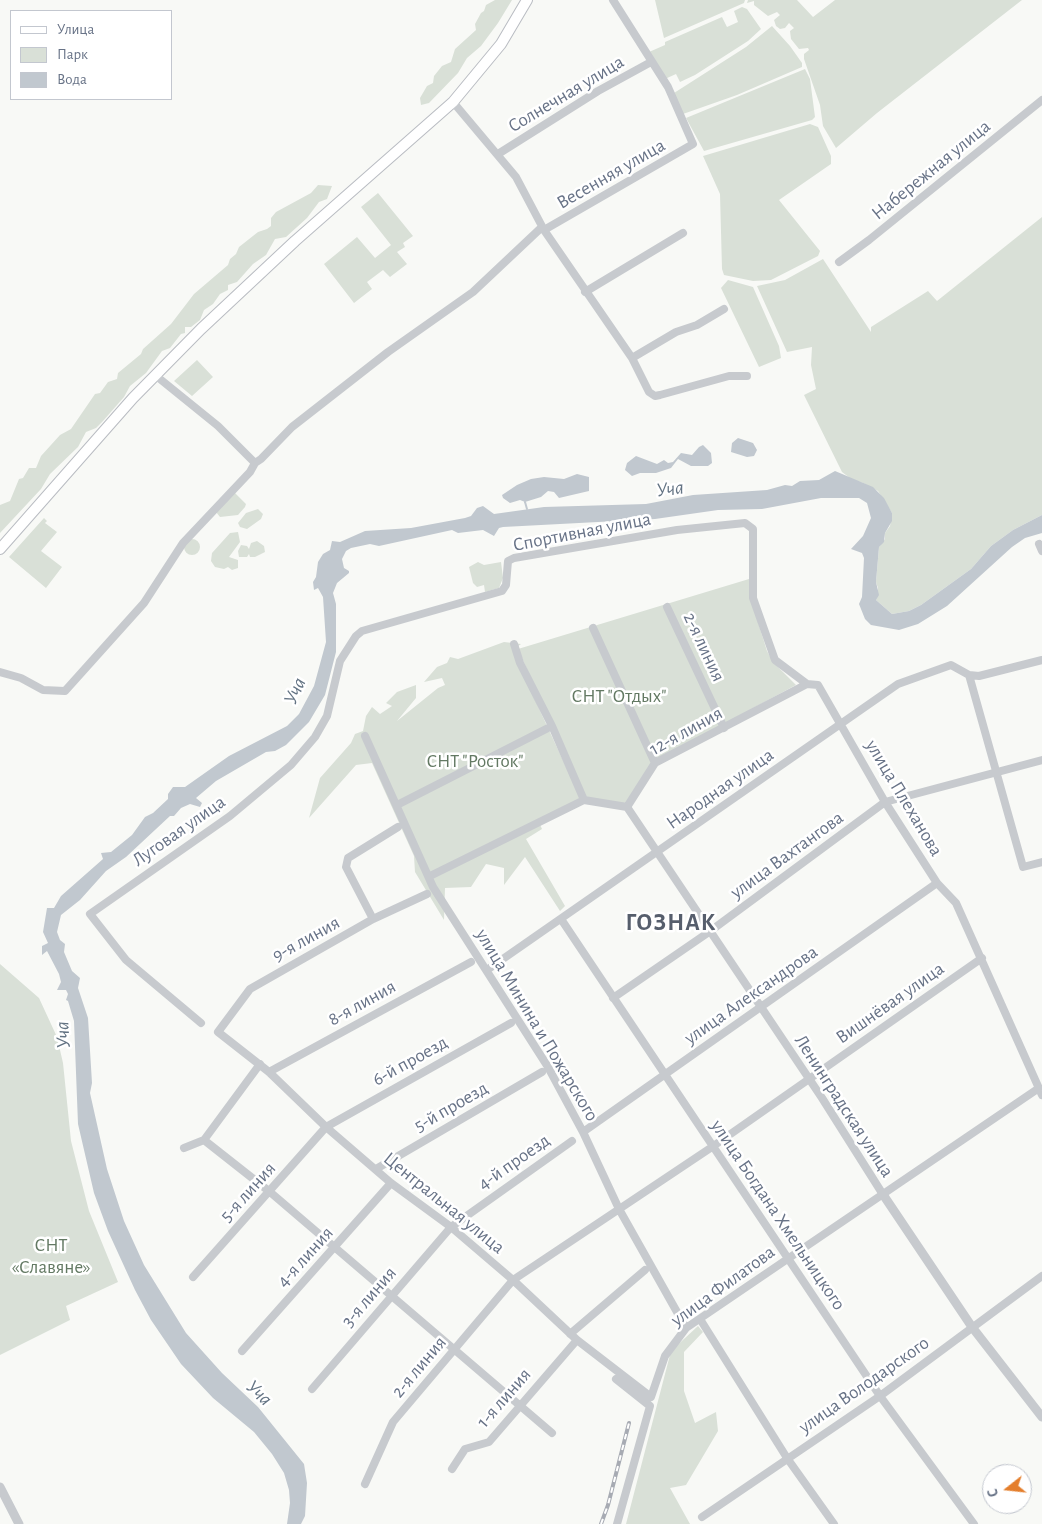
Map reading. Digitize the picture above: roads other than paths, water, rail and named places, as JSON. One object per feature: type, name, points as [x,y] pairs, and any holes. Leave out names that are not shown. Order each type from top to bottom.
[{"type":"main road","points":[[0,549],[155,375],[288,248],[453,102],[501,44],[527,0]]},
{"type":"street","points":[[613,0],[651,62]]},
{"type":"street","name":"Весенняя улица","points":[[0,672],[21,678],[42,690],[65,691],[144,603],[182,543],[250,472],[255,463],[307,414],[388,352],[473,292],[543,229],[693,144],[668,87],[651,62]]},
{"type":"street","name":"Солнечная улица","points":[[498,154],[598,91],[651,62]]},
{"type":"street","name":"Набережная улица","points":[[839,262],[869,240],[1042,100]]},
{"type":"street","points":[[453,102],[498,154],[529,198],[543,229],[632,358],[649,392],[655,396],[729,376],[747,376]]},
{"type":"street","points":[[585,292],[683,233]]},
{"type":"street","points":[[632,358],[676,332],[696,325],[724,309]]},
{"type":"street","points":[[155,375],[218,426],[252,457],[255,463]]},
{"type":"street","name":"Спортивная улица","points":[[356,636],[362,631],[502,591],[506,585],[508,561],[519,557],[677,530],[745,523],[753,529]]},
{"type":"street","name":"улица Плеханова","points":[[753,529],[753,598],[769,648],[775,660],[807,684],[818,685],[885,802],[937,883],[956,903],[1040,1092]]},
{"type":"street","name":"2-я линия","points":[[667,608],[724,728]]},
{"type":"street","points":[[593,628],[655,763]]},
{"type":"street","name":"Луговая улица","points":[[201,1023],[126,960],[90,914],[230,816],[291,765],[315,737],[328,716],[340,661],[356,636]]},
{"type":"street","points":[[514,644],[520,664],[552,726],[584,800]]},
{"type":"street","name":"Народная улица","points":[[488,970],[898,684],[951,665],[969,675],[979,676],[1042,660]]},
{"type":"street","points":[[969,675],[1023,867],[1042,862]]},
{"type":"street","name":"12-я линия","points":[[627,807],[655,763],[807,684]]},
{"type":"street","points":[[396,805],[552,726]]},
{"type":"street","name":"улица Минина и Пожарского","points":[[365,736],[430,876],[433,887],[488,970],[548,1067],[583,1132],[619,1209],[686,1328]]},
{"type":"street","points":[[996,771],[1042,760]]},
{"type":"street","name":"улица Вахтангова","points":[[613,998],[710,932],[885,802],[996,771]]},
{"type":"street","points":[[430,876],[584,800],[627,807]]},
{"type":"street","name":"Ленинградская улица","points":[[627,807],[972,1327],[1042,1417]]},
{"type":"street","points":[[373,919],[346,867],[348,858],[398,827]]},
{"type":"street","name":"улица Александрова","points":[[583,1132],[937,883]]},
{"type":"street","name":"9-я линия","points":[[218,1032],[250,989],[373,919],[426,894]]},
{"type":"street","name":"улица Богдана Хмельницкого","points":[[561,919],[880,1396],[974,1524]]},
{"type":"street","name":"Вишнёвая улица","points":[[619,1209],[712,1147],[982,958]]},
{"type":"street","name":"8-я линия","points":[[269,1072],[471,962]]},
{"type":"street","name":"6-й проезд","points":[[326,1127],[511,1023]]},
{"type":"street","name":"Центральная улица","points":[[218,1032],[260,1064],[326,1127],[391,1183],[451,1227],[513,1280],[574,1337],[651,1397]]},
{"type":"street","points":[[184,1148],[204,1140],[260,1064]]},
{"type":"street","name":"5-й проезд","points":[[376,1169],[542,1072]]},
{"type":"street","name":"улица Филатова","points":[[651,1397],[665,1356],[686,1328],[882,1193],[1040,1092]]},
{"type":"street","name":"5-я линия","points":[[193,1277],[326,1127]]},
{"type":"street","points":[[204,1140],[270,1192],[552,1433]]},
{"type":"street","name":"4-й проезд","points":[[451,1227],[572,1141]]},
{"type":"street","name":"4-я линия","points":[[242,1351],[336,1248],[391,1183]]},
{"type":"street","name":"2-я линия","points":[[365,1484],[393,1422],[513,1280],[619,1209]]},
{"type":"street","name":"3-я линия","points":[[312,1388],[451,1227]]},
{"type":"street","name":"1-я линия","points":[[452,1469],[465,1449],[489,1442],[574,1337],[645,1270]]},
{"type":"street","name":"улица Володарского","points":[[702,1517],[880,1396],[1042,1276]]},
{"type":"street","points":[[700,1319],[787,1458],[834,1524]]},
{"type":"street","points":[[616,1379],[650,1406],[617,1524]]},
{"type":"street","points":[[0,1487],[20,1524]]},
{"type":"water","points":[[738,438],[753,443],[757,450],[754,456],[747,457],[731,452],[732,443]]},
{"type":"water","points":[[703,445],[711,453],[712,463],[708,466],[691,466],[678,459],[671,468],[656,473],[640,473],[632,476],[625,470],[627,463],[636,456],[657,464],[664,460],[668,463],[673,462],[681,453],[692,455]]},
{"type":"water","points":[[835,471],[873,487],[884,498],[892,513],[892,521],[885,533],[884,542],[879,547],[876,582],[879,595],[876,600],[892,614],[909,611],[921,605],[971,569],[991,546],[1013,530],[1042,515],[1042,533],[1025,538],[1012,547],[947,606],[918,624],[899,630],[871,625],[865,619],[859,604],[862,597],[864,558],[862,553],[851,549],[863,536],[871,518],[867,503],[859,498],[821,498],[762,509],[718,510],[655,519],[503,527],[499,528],[494,536],[483,530],[458,533],[452,530],[379,546],[370,544],[351,548],[346,551],[342,559],[344,568],[349,573],[337,583],[333,593],[336,604],[336,652],[325,695],[309,722],[286,745],[275,751],[266,752],[216,781],[196,798],[202,803],[200,807],[190,804],[181,808],[174,816],[170,816],[126,857],[106,871],[80,900],[61,915],[57,932],[60,940],[65,944],[64,952],[72,971],[80,978],[78,988],[88,1018],[92,1083],[90,1093],[107,1169],[124,1221],[144,1265],[186,1333],[222,1373],[258,1407],[304,1464],[307,1483],[305,1516],[301,1524],[287,1524],[290,1503],[289,1490],[284,1473],[272,1454],[254,1432],[213,1398],[181,1364],[151,1320],[108,1231],[94,1193],[78,1124],[74,1021],[68,1001],[66,1000],[68,994],[66,990],[57,990],[61,982],[59,974],[47,951],[42,955],[42,946],[48,943],[43,932],[47,908],[54,908],[61,896],[103,859],[101,853],[111,852],[132,835],[145,817],[153,813],[168,799],[168,794],[173,787],[185,787],[229,756],[287,726],[299,714],[314,686],[326,642],[323,597],[318,588],[314,590],[313,582],[316,577],[318,562],[323,554],[330,550],[332,541],[340,542],[365,531],[411,528],[465,518],[471,516],[477,508],[483,506],[494,514],[544,507],[646,504],[693,495],[767,490],[785,485],[792,486],[800,481],[819,480]]},
{"type":"water","points":[[577,474],[589,477],[589,491],[559,498],[554,492],[548,491],[541,497],[525,502],[520,500],[510,503],[502,495],[517,485],[531,479],[544,477],[564,479]]},
{"type":"waterway","points":[[525,502],[527,509]]},
{"type":"railway","points":[[601,1524],[608,1505],[629,1423]]},
{"type":"district","name":"ГОЗНАК","points":[[671,923]]},
{"type":"water label","name":"Уча","points":[[670,489]]},
{"type":"water label","name":"Уча","points":[[295,691]]},
{"type":"water label","name":"Уча","points":[[63,1035]]},
{"type":"water label","name":"Уча","points":[[259,1393]]},
{"type":"park label","name":"СНТ \"Отдых\"","points":[[619,696]]},
{"type":"park label","name":"СНТ \"Росток\"","points":[[475,761]]},
{"type":"park label","name":"СНТ «Славяне»","points":[[51,1256]]}]
